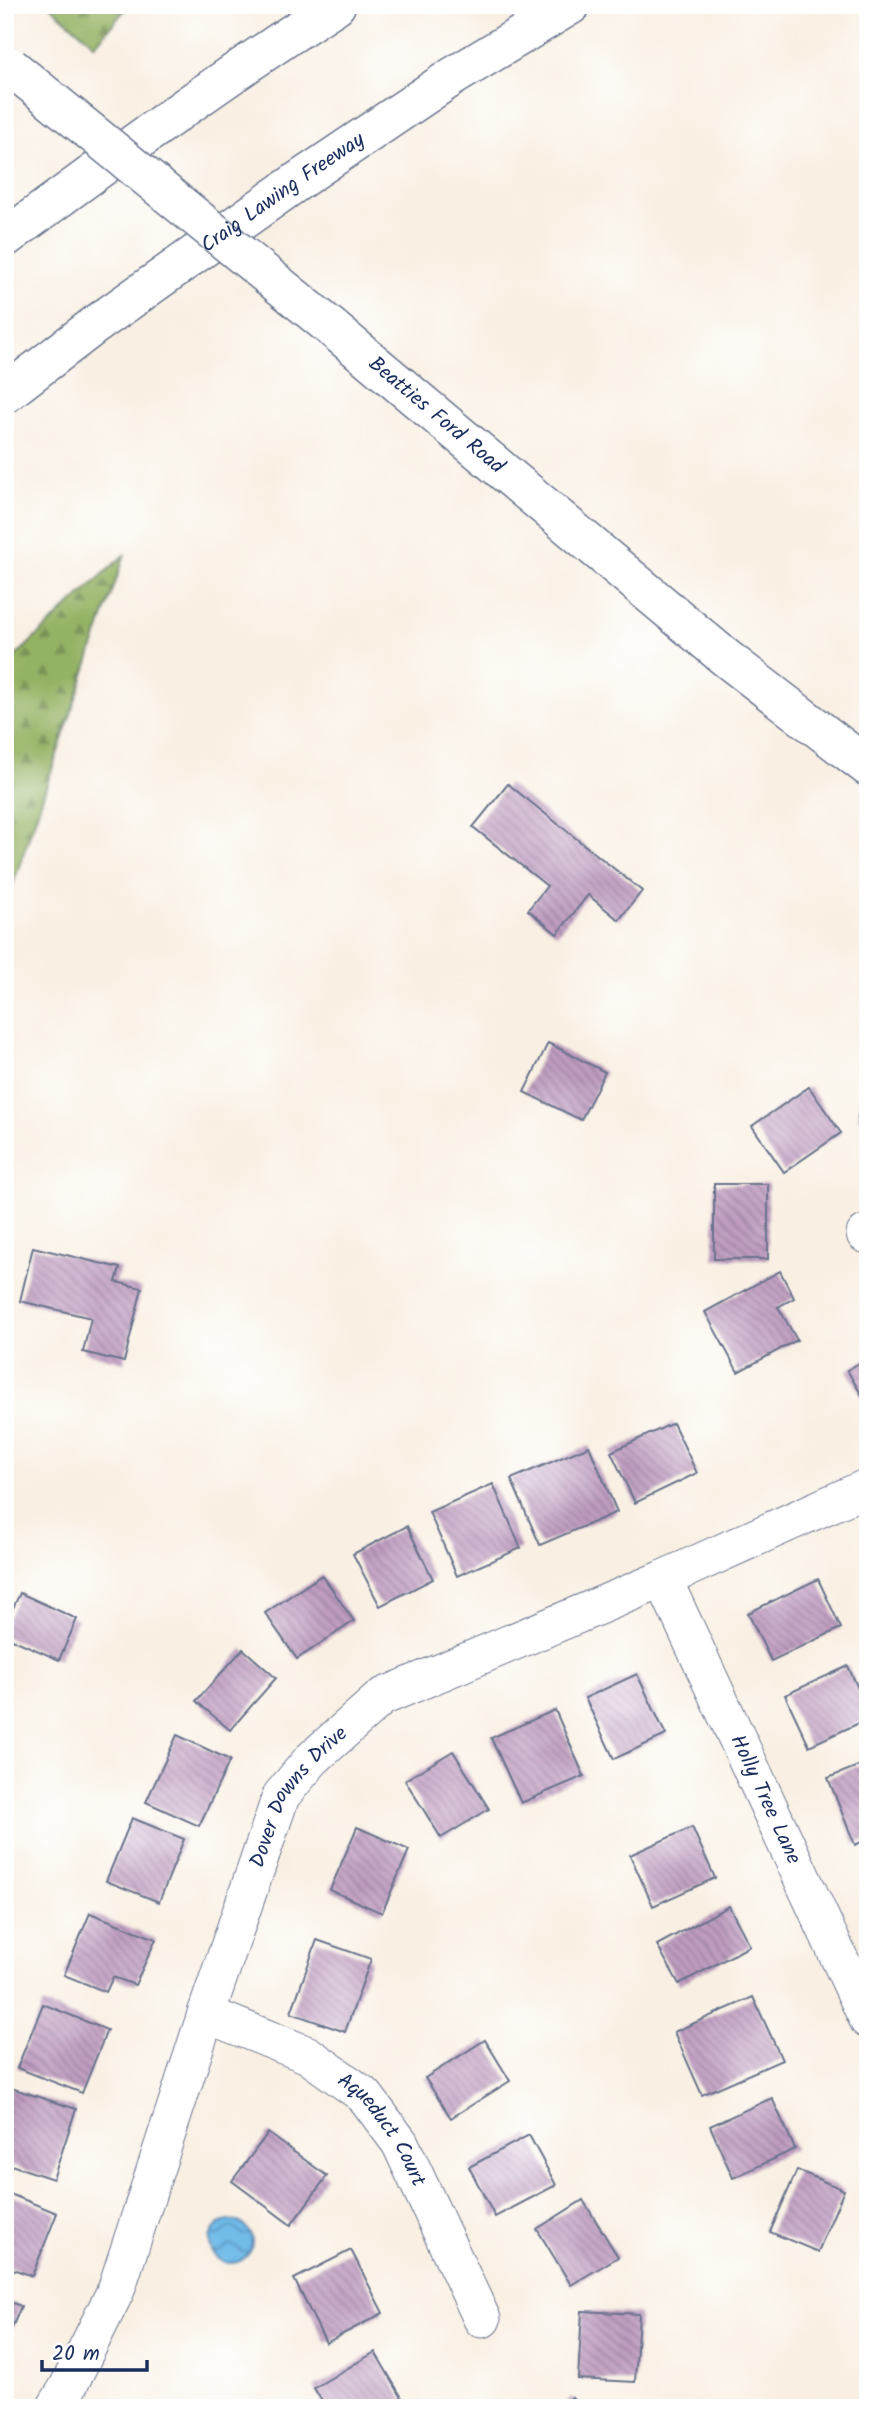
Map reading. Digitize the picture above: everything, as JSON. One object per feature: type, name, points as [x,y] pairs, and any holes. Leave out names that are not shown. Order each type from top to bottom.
[{"type":"main road","points":[[5,238],[136,141],[336,5]]},
{"type":"main road","name":"Craig Lawing Freeway","points":[[5,394],[95,325],[298,181],[452,77],[571,5]]},
{"type":"main road","name":"Beatties Ford Road","points":[[8,65],[331,328],[726,658],[868,767]]},
{"type":"street","name":"Dover Downs Drive","points":[[55,2408],[116,2290],[281,1796],[313,1759],[382,1697],[868,1488]]},
{"type":"street","name":"Holly Tree Lane","points":[[663,1578],[868,2020]]},
{"type":"street","name":"Aqueduct Court","points":[[206,2014],[308,2055],[365,2096],[400,2143],[482,2319]]},
{"type":"green space","points":[[49,5],[129,5],[95,45]]},
{"type":"green space","points":[[125,554],[5,908],[5,666]]},
{"type":"water","points":[[231,2221],[246,2227],[252,2242],[246,2257],[231,2263],[216,2257],[210,2242],[216,2227]]},
{"type":"building","points":[[508,784],[642,891],[619,920],[588,895],[557,934],[528,910],[547,886],[473,827]]},
{"type":"building","points":[[548,1043],[605,1072],[581,1120],[524,1092]]},
{"type":"building","points":[[868,1065],[868,1120],[858,1118]]},
{"type":"building","points":[[809,1087],[841,1133],[784,1172],[752,1126]]},
{"type":"building","points":[[714,1184],[768,1184],[768,1259],[714,1259]]},
{"type":"building","points":[[33,1247],[120,1268],[116,1282],[142,1288],[124,1362],[83,1352],[91,1318],[20,1301]]},
{"type":"building","points":[[780,1271],[794,1298],[778,1307],[797,1340],[738,1372],[705,1312]]},
{"type":"building","points":[[868,1358],[868,1406],[847,1370]]},
{"type":"building","points":[[673,1423],[697,1473],[635,1503],[611,1452]]},
{"type":"building","points":[[589,1446],[617,1512],[540,1545],[511,1479]]},
{"type":"building","points":[[493,1484],[521,1548],[457,1576],[429,1512]]},
{"type":"building","points":[[407,1526],[433,1579],[380,1606],[353,1554]]},
{"type":"building","points":[[322,1575],[354,1621],[297,1659],[265,1613]]},
{"type":"building","points":[[818,1579],[841,1628],[771,1661],[748,1613]]},
{"type":"building","points":[[20,1593],[77,1619],[59,1660],[5,1636],[5,1625]]},
{"type":"building","points":[[243,1649],[276,1678],[230,1730],[196,1701]]},
{"type":"building","points":[[848,1666],[868,1710],[868,1719],[809,1746],[785,1695]]},
{"type":"building","points":[[637,1674],[666,1735],[614,1759],[585,1698]]},
{"type":"building","points":[[555,1710],[584,1776],[521,1803],[491,1738]]},
{"type":"building","points":[[177,1735],[230,1760],[199,1826],[146,1802]]},
{"type":"building","points":[[453,1751],[489,1809],[441,1838],[405,1780]]},
{"type":"building","points":[[868,1762],[868,1839],[855,1845],[828,1778]]},
{"type":"building","points":[[132,1818],[184,1839],[159,1902],[106,1881]]},
{"type":"building","points":[[357,1827],[409,1850],[382,1913],[330,1890]]},
{"type":"building","points":[[692,1827],[715,1878],[653,1906],[630,1855]]},
{"type":"building","points":[[729,1906],[750,1946],[679,1984],[657,1945]]},
{"type":"building","points":[[90,1913],[156,1939],[135,1985],[113,1977],[106,1992],[64,1975]]},
{"type":"building","points":[[317,1940],[371,1959],[345,2032],[291,2013]]},
{"type":"building","points":[[753,1997],[782,2060],[702,2095],[674,2032]]},
{"type":"building","points":[[43,2004],[107,2030],[82,2093],[17,2068]]},
{"type":"building","points":[[485,2040],[510,2081],[451,2118],[425,2078]]},
{"type":"building","points":[[5,2086],[76,2109],[53,2179],[5,2163]]},
{"type":"building","points":[[772,2098],[795,2149],[733,2178],[710,2126]]},
{"type":"building","points":[[268,2133],[327,2176],[291,2225],[232,2181]]},
{"type":"building","points":[[529,2135],[556,2185],[495,2217],[469,2167]]},
{"type":"building","points":[[797,2170],[844,2190],[818,2252],[770,2232]]},
{"type":"building","points":[[5,2192],[57,2213],[32,2276],[5,2266]]},
{"type":"building","points":[[583,2200],[618,2257],[571,2285],[537,2229]]},
{"type":"building","points":[[351,2250],[383,2313],[326,2343],[294,2279]]},
{"type":"building","points":[[5,2300],[21,2306],[5,2345]]},
{"type":"building","points":[[582,2311],[639,2314],[635,2382],[578,2379]]},
{"type":"building","points":[[375,2352],[408,2408],[326,2408],[314,2388]]},
{"type":"building","points":[[572,2397],[582,2408],[559,2408]]}]
